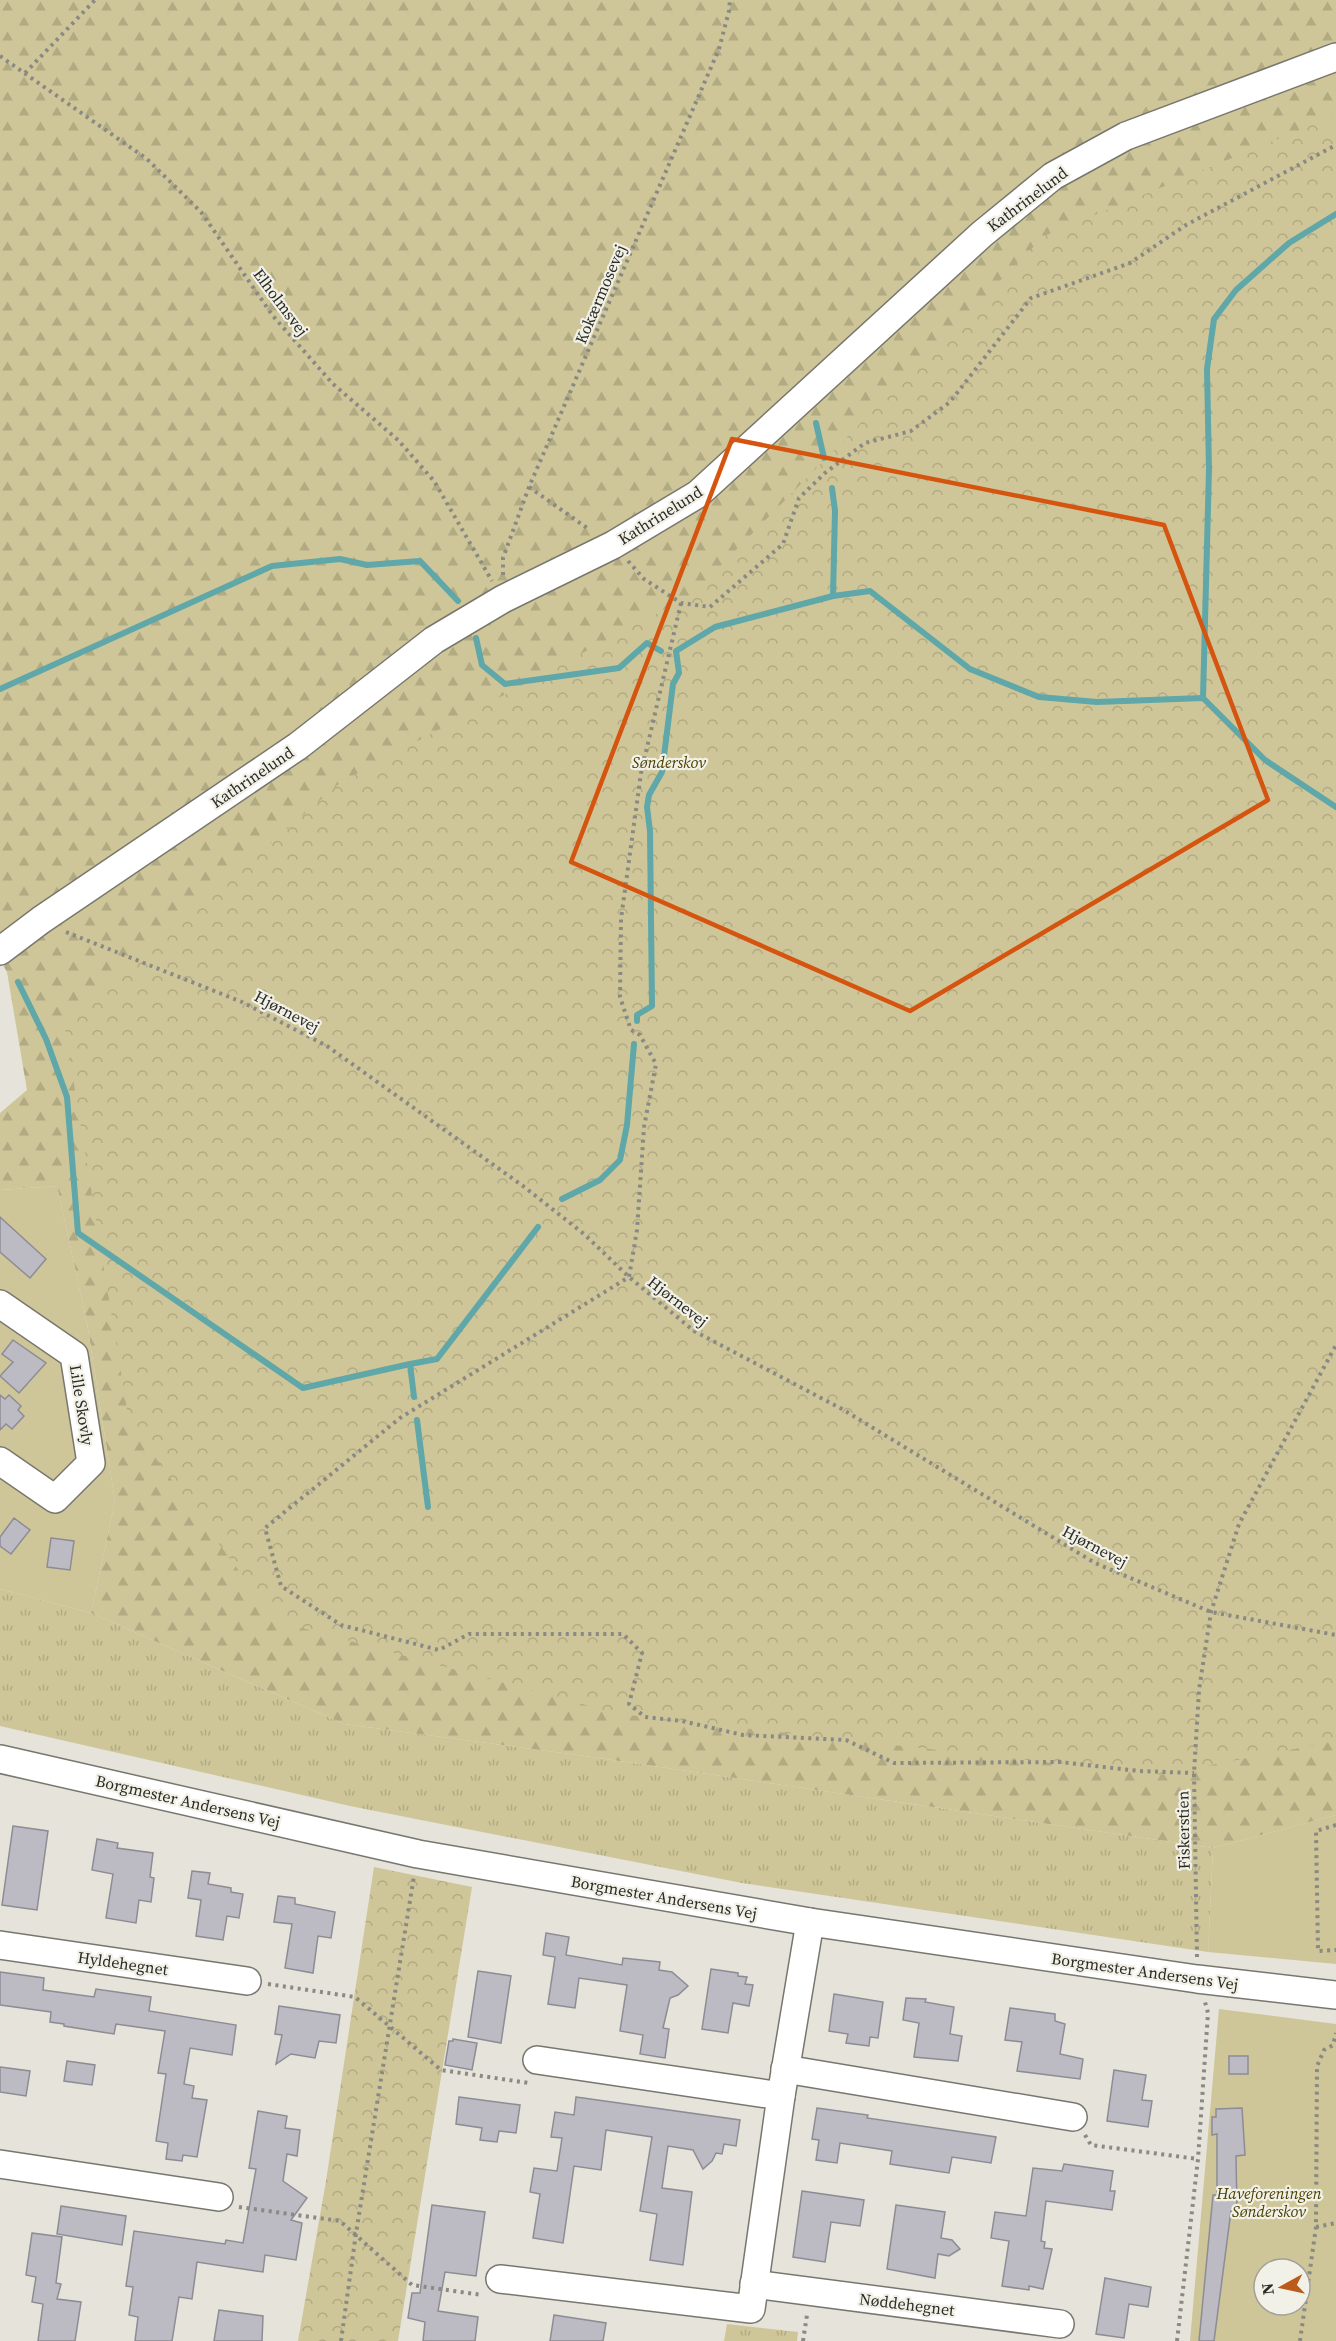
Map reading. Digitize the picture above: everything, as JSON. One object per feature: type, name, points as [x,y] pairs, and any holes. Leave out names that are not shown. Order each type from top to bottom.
[{"type":"street","name":"Kathrinelund","points":[[0,951],[41,920],[298,746],[434,640],[503,599],[613,545],[698,494],[982,234],[1053,176],[1126,136],[1336,57]]},
{"type":"street","name":"Lille Skovly","points":[[0,1304],[74,1355],[91,1463],[55,1499],[0,1461]]},
{"type":"street","name":"Borgmester Andersens Vej","points":[[0,1759],[418,1854],[810,1922],[1197,1979],[1336,1995]]},
{"type":"street","points":[[500,2279],[751,2309],[785,2069],[810,1922]]},
{"type":"street","name":"Hyldehegnet","points":[[0,1945],[247,1981]]},
{"type":"street","points":[[537,2060],[781,2096]]},
{"type":"street","points":[[785,2069],[1073,2117]]},
{"type":"street","points":[[0,2164],[219,2197]]},
{"type":"street","name":"Nøddehegnet","points":[[754,2284],[1060,2324]]},
{"type":"path","points":[[25,73],[95,0]]},
{"type":"path","name":"Kokærmosevej","points":[[503,599],[503,558],[529,488],[718,49],[730,0]]},
{"type":"path","name":"Elholmsvej","points":[[0,56],[147,159],[201,212],[273,316],[333,384],[398,440],[434,482],[503,599]]},
{"type":"path","points":[[529,488],[613,545],[644,579],[681,603],[710,607],[783,544],[799,498],[825,473],[865,443],[911,431],[950,402],[1031,298],[1130,263],[1186,225],[1336,145]]},
{"type":"path","points":[[681,603],[641,773],[621,919],[620,997],[631,1030],[640,1035],[656,1064],[644,1127],[637,1230],[629,1277],[400,1418],[265,1528],[281,1586],[341,1625],[439,1650],[469,1634],[623,1634],[642,1653],[629,1704],[645,1717],[682,1721],[743,1735],[846,1740],[894,1763],[1060,1762],[1139,1771],[1194,1773]]},
{"type":"path","name":"Hjørnevej","points":[[41,920],[70,934],[242,1002],[327,1046],[524,1186],[584,1234],[629,1277],[694,1331],[842,1408],[1095,1563],[1211,1612],[1336,1635]]},
{"type":"path","name":"Fiskerstien","points":[[1177,2341],[1198,2159],[1208,2013],[1197,1979],[1194,1773],[1199,1690],[1211,1612],[1239,1524],[1336,1346]]},
{"type":"path","points":[[1336,1825],[1316,1831],[1318,1951],[1336,1950]]},
{"type":"path","points":[[341,2341],[356,2233],[418,1854]]},
{"type":"path","points":[[247,1981],[355,1998],[441,2070],[529,2084],[537,2060]]},
{"type":"path","points":[[1300,2341],[1316,2227],[1317,2066],[1324,2050],[1334,2046],[1336,2033]]},
{"type":"path","points":[[1073,2117],[1091,2145],[1198,2159]]},
{"type":"path","points":[[219,2197],[224,2205],[340,2221],[412,2285],[493,2296],[500,2279]]},
{"type":"path","points":[[1316,2227],[1336,2223]]},
{"type":"highlighted area","points":[[732,439],[1164,525],[1268,800],[910,1011],[571,862]]},
{"type":"green space","name":"Sønderskov","points":[[0,0],[1336,0],[1336,1815],[1213,1848],[585,1756],[344,1724],[91,1613],[115,1501],[87,1323],[57,1186],[0,1190],[0,1113],[27,1090],[7,972],[0,960]]},
{"type":"green space","name":"Sønderskov","points":[[1336,115],[1336,1741],[1159,1775],[619,1714],[276,1621],[129,1422],[64,1023],[341,782],[693,594],[1044,236]]},
{"type":"green space","points":[[57,1186],[87,1323],[115,1501],[91,1613],[0,1589],[0,1190]]},
{"type":"green space","points":[[0,1589],[91,1613],[344,1724],[585,1756],[1213,1848],[1208,1952],[742,1883],[350,1806],[0,1726]]},
{"type":"green space","points":[[1336,1815],[1336,1964],[1208,1952],[1213,1848]]},
{"type":"green space","points":[[374,1867],[472,1887],[398,2341],[298,2341],[326,2181]]},
{"type":"green space","name":"Haveforeningen Sønderskov","points":[[1219,2009],[1336,2024],[1336,2341],[1190,2341]]},
{"type":"green space","points":[[727,2324],[798,2332],[797,2341],[724,2341]]},
{"type":"building","points":[[0,1217],[46,1259],[30,1278],[0,1252]]},
{"type":"building","points":[[13,1340],[46,1363],[19,1393],[0,1376],[13,1362],[2,1354]]},
{"type":"building","points":[[0,1395],[5,1399],[9,1395],[21,1406],[18,1410],[24,1416],[12,1429],[6,1424],[0,1430]]},
{"type":"building","points":[[14,1518],[30,1530],[11,1554],[0,1546],[0,1537]]},
{"type":"building","points":[[51,1538],[74,1541],[70,1570],[47,1567]]},
{"type":"building","points":[[13,1826],[48,1831],[37,1910],[2,1905]]},
{"type":"building","points":[[97,1839],[118,1843],[117,1848],[153,1853],[150,1877],[154,1878],[151,1902],[139,1900],[136,1923],[106,1918],[113,1874],[92,1870]]},
{"type":"building","points":[[192,1871],[210,1873],[208,1884],[231,1888],[231,1892],[243,1894],[239,1918],[227,1916],[223,1940],[196,1936],[201,1900],[188,1898]]},
{"type":"building","points":[[278,1896],[295,1898],[295,1904],[335,1912],[331,1938],[318,1936],[313,1973],[285,1968],[292,1924],[274,1922]]},
{"type":"building","points":[[546,1933],[569,1937],[566,1955],[622,1965],[623,1958],[660,1962],[659,1970],[672,1972],[688,1986],[678,1995],[670,1998],[663,2028],[669,2029],[665,2058],[640,2054],[643,2035],[620,2031],[627,1985],[579,1978],[575,2008],[548,2004],[555,1957],[543,1955]]},
{"type":"building","points":[[711,1969],[738,1973],[738,1976],[747,1977],[745,1984],[753,1985],[749,2006],[733,2003],[728,2033],[702,2029]]},
{"type":"building","points":[[478,1971],[511,1976],[501,2043],[468,2037]]},
{"type":"building","points":[[0,1972],[44,1978],[43,1990],[94,1997],[96,1989],[151,1997],[149,2011],[236,2025],[232,2055],[190,2048],[184,2084],[194,2086],[192,2098],[207,2100],[197,2157],[183,2155],[182,2161],[166,2159],[168,2143],[156,2141],[166,2074],[158,2073],[165,2031],[116,2024],[114,2034],[50,2022],[51,2012],[0,2005]]},
{"type":"building","points":[[834,1994],[883,2002],[878,2038],[870,2037],[869,2046],[846,2043],[848,2034],[829,2031]]},
{"type":"building","points":[[906,1998],[926,1999],[925,2002],[954,2007],[950,2034],[962,2036],[958,2061],[914,2057],[919,2023],[903,2020]]},
{"type":"building","points":[[279,2006],[340,2015],[336,2043],[319,2041],[315,2058],[291,2054],[276,2064],[282,2035],[275,2034]]},
{"type":"building","points":[[1010,2008],[1055,2014],[1055,2021],[1065,2024],[1060,2054],[1083,2059],[1080,2079],[1017,2071],[1022,2042],[1005,2040]]},
{"type":"building","points":[[453,2039],[477,2043],[472,2070],[445,2065],[449,2041]]},
{"type":"building","points":[[1229,2056],[1248,2056],[1248,2074],[1229,2074]]},
{"type":"building","points":[[67,2061],[95,2065],[92,2085],[64,2081]]},
{"type":"building","points":[[0,2067],[30,2071],[26,2096],[0,2092]]},
{"type":"building","points":[[1114,2070],[1146,2075],[1142,2100],[1152,2101],[1148,2127],[1107,2121]]},
{"type":"building","points":[[459,2097],[520,2105],[516,2133],[499,2131],[497,2142],[480,2140],[482,2128],[456,2124]]},
{"type":"building","points":[[576,2097],[740,2120],[736,2146],[724,2144],[722,2154],[716,2153],[712,2161],[703,2169],[693,2150],[668,2146],[662,2188],[692,2192],[683,2265],[650,2260],[657,2214],[640,2211],[652,2137],[606,2130],[601,2170],[574,2166],[563,2243],[533,2238],[540,2194],[530,2192],[534,2168],[557,2171],[562,2138],[551,2137],[555,2112],[574,2115]]},
{"type":"building","points":[[817,2108],[868,2115],[867,2118],[996,2137],[991,2163],[952,2157],[949,2173],[890,2164],[892,2151],[840,2143],[837,2163],[816,2160],[819,2140],[812,2139]]},
{"type":"building","points":[[1242,2108],[1245,2155],[1236,2156],[1237,2211],[1231,2211],[1214,2341],[1199,2341],[1213,2195],[1217,2195],[1217,2134],[1212,2135],[1212,2117],[1216,2117],[1216,2109]]},
{"type":"building","points":[[258,2111],[287,2116],[285,2128],[300,2130],[297,2156],[287,2154],[283,2181],[307,2198],[291,2220],[302,2223],[296,2260],[265,2255],[263,2272],[197,2262],[192,2299],[179,2297],[172,2341],[135,2341],[138,2317],[129,2315],[133,2287],[126,2286],[134,2231],[225,2244],[226,2240],[243,2243],[256,2169],[249,2168]]},
{"type":"building","points":[[1064,2164],[1113,2171],[1110,2191],[1115,2191],[1112,2210],[1046,2201],[1041,2241],[1045,2242],[1044,2248],[1052,2249],[1043,2289],[1029,2286],[1029,2290],[1002,2286],[1009,2241],[991,2238],[995,2212],[1026,2216],[1033,2168],[1062,2171]]},
{"type":"building","points":[[802,2191],[864,2200],[860,2226],[831,2222],[825,2262],[793,2257]]},
{"type":"building","points":[[432,2205],[485,2212],[476,2276],[445,2272],[438,2311],[478,2317],[475,2341],[423,2341],[425,2322],[408,2318],[412,2293],[420,2293]]},
{"type":"building","points":[[896,2205],[945,2212],[941,2238],[952,2240],[960,2249],[949,2256],[938,2254],[935,2278],[887,2269]]},
{"type":"building","points":[[61,2206],[126,2216],[122,2245],[57,2234]]},
{"type":"building","points":[[32,2233],[62,2237],[56,2283],[61,2284],[57,2299],[81,2302],[75,2341],[38,2341],[43,2304],[32,2302],[36,2277],[26,2275]]},
{"type":"building","points":[[1105,2278],[1151,2287],[1148,2307],[1129,2304],[1124,2338],[1096,2334]]},
{"type":"building","points":[[219,2310],[263,2316],[262,2341],[214,2341]]},
{"type":"building","points":[[554,2315],[606,2323],[603,2341],[550,2341]]},
{"type":"waterway","points":[[1203,698],[1209,469],[1207,369],[1214,319],[1236,290],[1289,243],[1336,214]]},
{"type":"waterway","points":[[816,423],[824,458]]},
{"type":"waterway","points":[[832,488],[835,511],[833,596]]},
{"type":"waterway","points":[[0,689],[272,566],[340,559],[367,565],[420,561],[458,601]]},
{"type":"waterway","points":[[637,1021],[637,1015],[652,1006],[650,831],[647,807],[649,795],[662,772],[673,684],[679,673],[676,651],[715,627],[833,596],[870,591],[970,669],[1039,697],[1097,702],[1203,698],[1265,760],[1336,807]]},
{"type":"waterway","points":[[476,638],[482,665],[505,684],[619,668],[647,643],[661,651]]},
{"type":"waterway","points":[[18,982],[46,1039],[67,1097],[78,1233],[303,1388],[410,1364],[414,1397]]},
{"type":"waterway","points":[[562,1199],[600,1180],[620,1160],[627,1125],[634,1044]]},
{"type":"waterway","points":[[410,1364],[437,1359],[538,1227]]},
{"type":"waterway","points":[[417,1420],[428,1507]]}]
